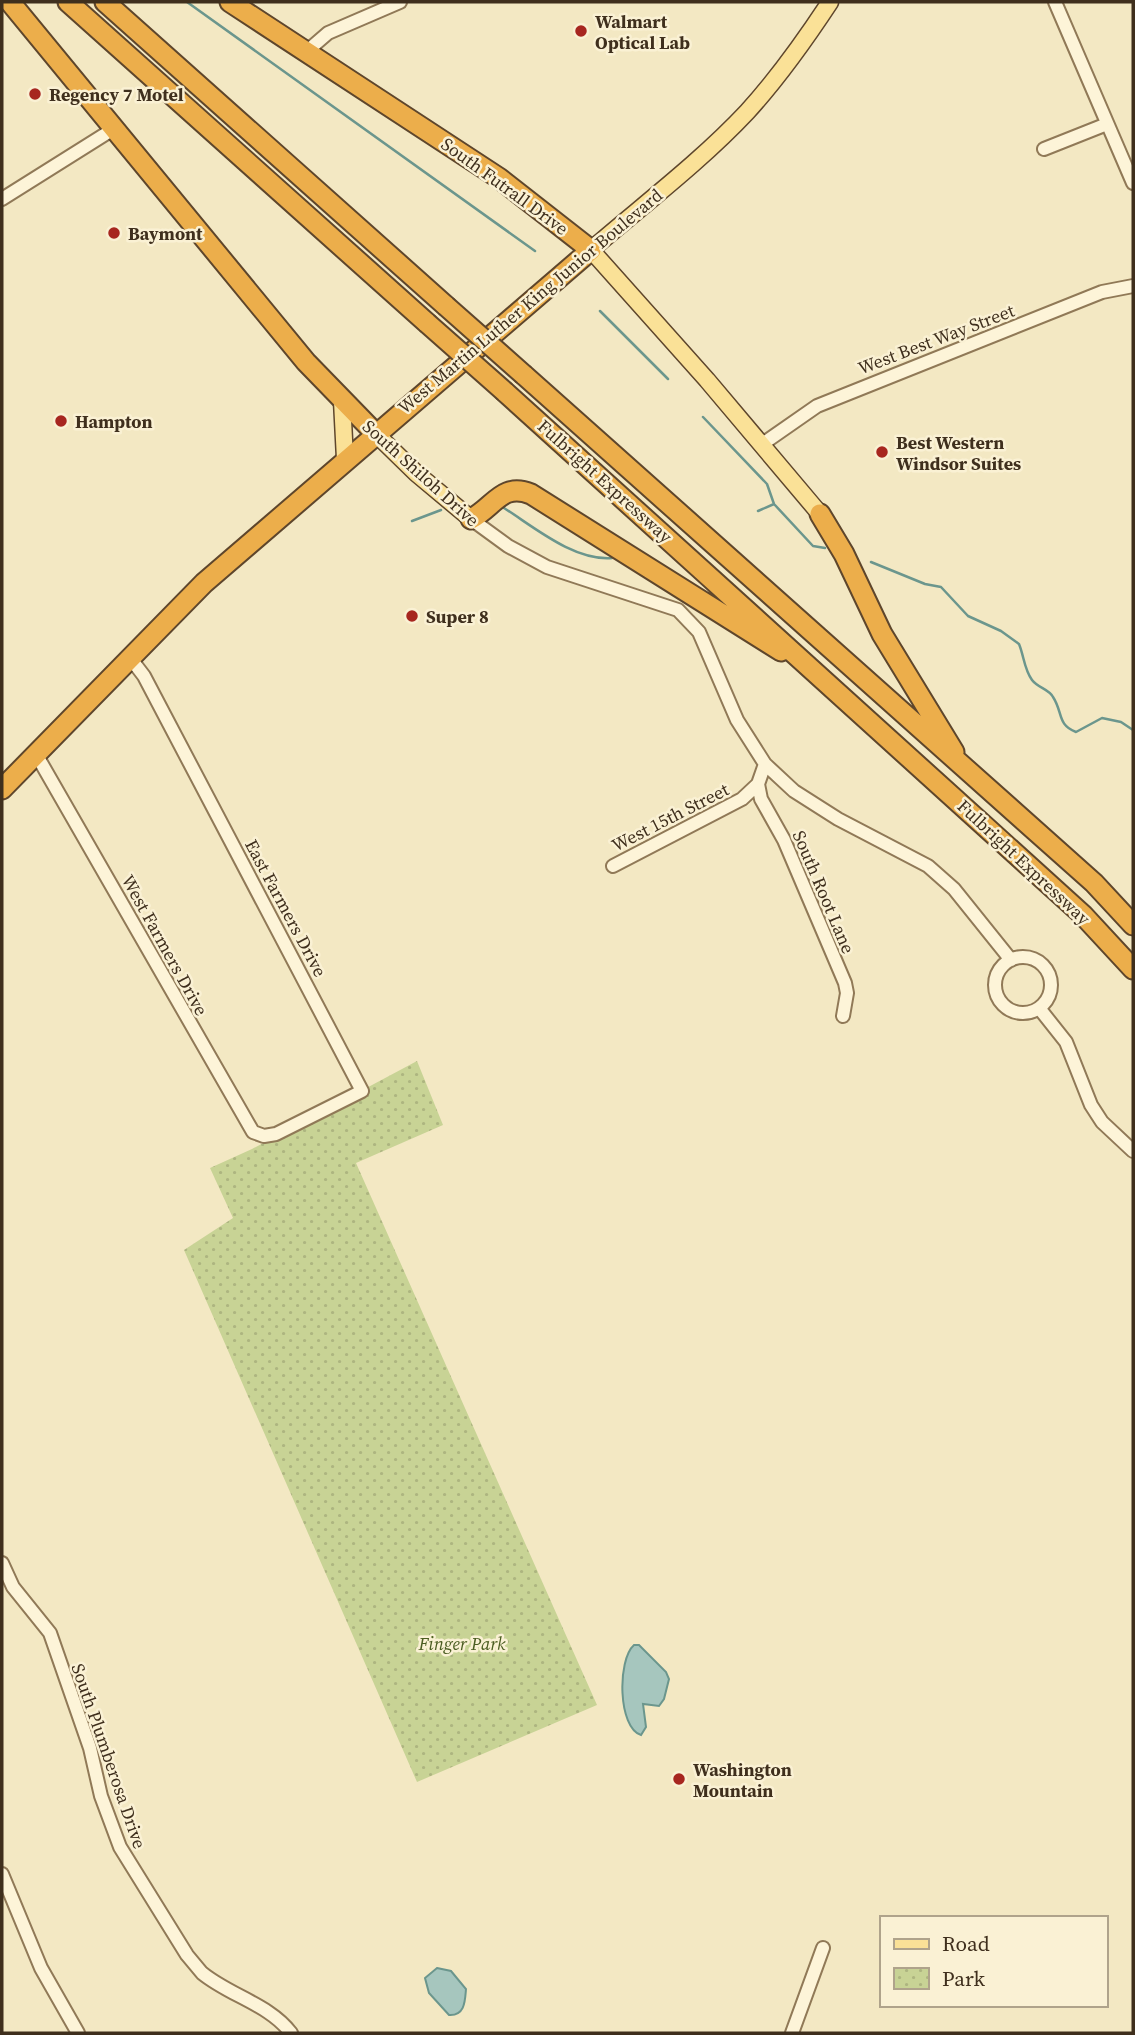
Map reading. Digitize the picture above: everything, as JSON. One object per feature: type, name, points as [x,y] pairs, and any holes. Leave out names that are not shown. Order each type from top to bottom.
[{"type":"highway","name":"South Shiloh Drive","points":[[10,2],[293,347],[375,433]]},
{"type":"highway","name":"Fulbright Expressway","points":[[68,2],[825,679],[1083,915],[1133,969]]},
{"type":"highway","name":"Fulbright Expressway","points":[[105,2],[1094,883],[1133,925]]},
{"type":"highway","name":"South Futrall Drive","points":[[230,2],[499,178],[591,250]]},
{"type":"highway","name":"West Martin Luther King Junior Boulevard","points":[[2,789],[204,583],[375,433],[591,250]]},
{"type":"highway","points":[[471,519],[485,512],[503,493],[515,490],[531,494],[825,679]]},
{"type":"highway","points":[[820,514],[844,554],[882,634],[963,768]]},
{"type":"main road","name":"West Martin Luther King Junior Boulevard","points":[[591,250],[713,145],[747,111],[777,77],[831,2]]},
{"type":"main road","name":"South Futrall Drive","points":[[591,250],[707,380],[820,514]]},
{"type":"main road","points":[[342,401],[345,459]]},
{"type":"main road","name":"South Shiloh Drive","points":[[375,433],[415,474],[471,519]]},
{"type":"street","points":[[306,52],[328,33],[400,2]]},
{"type":"street","points":[[1055,2],[1133,183]]},
{"type":"street","points":[[1044,149],[1107,124]]},
{"type":"street","points":[[2,199],[115,128]]},
{"type":"street","name":"West Best Way Street","points":[[761,445],[807,410],[825,402],[908,368],[941,359],[1102,292],[1133,286]]},
{"type":"street","name":"South Shiloh Drive","points":[[471,519],[508,547],[547,567],[678,610],[699,632],[737,720],[765,764],[794,790],[838,819],[928,866],[954,889],[1011,961]]},
{"type":"street","name":"East Farmers Drive","points":[[131,659],[144,676],[362,1091],[276,1134]]},
{"type":"street","name":"West Farmers Drive","points":[[36,754],[246,1124],[253,1132],[264,1136],[276,1134]]},
{"type":"street","points":[[758,784],[765,764]]},
{"type":"street","name":"West 15th Street","points":[[614,866],[742,799],[758,784]]},
{"type":"street","name":"South Root Lane","points":[[758,784],[761,799],[784,840],[845,983],[847,993],[843,1016]]},
{"type":"street","points":[[1031,958],[1045,968],[1051,985],[1046,1001],[1039,1008],[1021,1013],[1012,1011],[998,998],[996,980],[999,971],[1011,961],[1031,958]]},
{"type":"street","points":[[1039,1008],[1066,1042],[1096,1114],[1133,1151]]},
{"type":"street","name":"South Plumberosa Drive","points":[[2,1563],[13,1587],[50,1633],[90,1748],[100,1796],[130,1867],[202,1973],[216,1985],[270,2013],[291,2033]]},
{"type":"street","points":[[2,1874],[41,1968],[78,2033]]},
{"type":"street","points":[[792,2033],[823,1948]]},
{"type":"green space","name":"Finger Park","points":[[417,1061],[443,1125],[356,1163],[597,1705],[417,1782],[184,1250],[233,1218],[210,1168],[252,1149]]},
{"type":"water","points":[[634,1645],[639,1645],[666,1672],[669,1679],[664,1699],[659,1706],[643,1704],[646,1727],[641,1735],[633,1730],[628,1720],[622,1693],[625,1664]]},
{"type":"water","points":[[437,1968],[451,1971],[466,1989],[463,2007],[454,2015],[449,2015],[429,1993],[425,1978]]},
{"type":"waterway","points":[[187,2],[535,251]]},
{"type":"waterway","points":[[600,311],[668,379]]},
{"type":"waterway","points":[[703,417],[767,484],[774,504],[813,546],[825,548]]},
{"type":"waterway","points":[[758,511],[774,504]]},
{"type":"waterway","points":[[504,508],[569,549],[612,558]]},
{"type":"waterway","points":[[412,521],[441,510]]},
{"type":"waterway","points":[[871,562],[925,584],[941,587],[968,616],[1001,631],[1019,644],[1029,676],[1034,683],[1051,694],[1063,722],[1070,729],[1076,732],[1102,718],[1121,722],[1133,730]]},
{"type":"place","name":"Walmart Optical Lab","points":[[581,31]]},
{"type":"place","name":"Regency 7 Motel","points":[[35,94]]},
{"type":"place","name":"Baymont","points":[[114,233]]},
{"type":"place","name":"Hampton","points":[[61,421]]},
{"type":"place","name":"Best Western Windsor Suites","points":[[882,452]]},
{"type":"place","name":"Super 8","points":[[412,616]]},
{"type":"place","name":"Washington Mountain","points":[[679,1779]]}]
